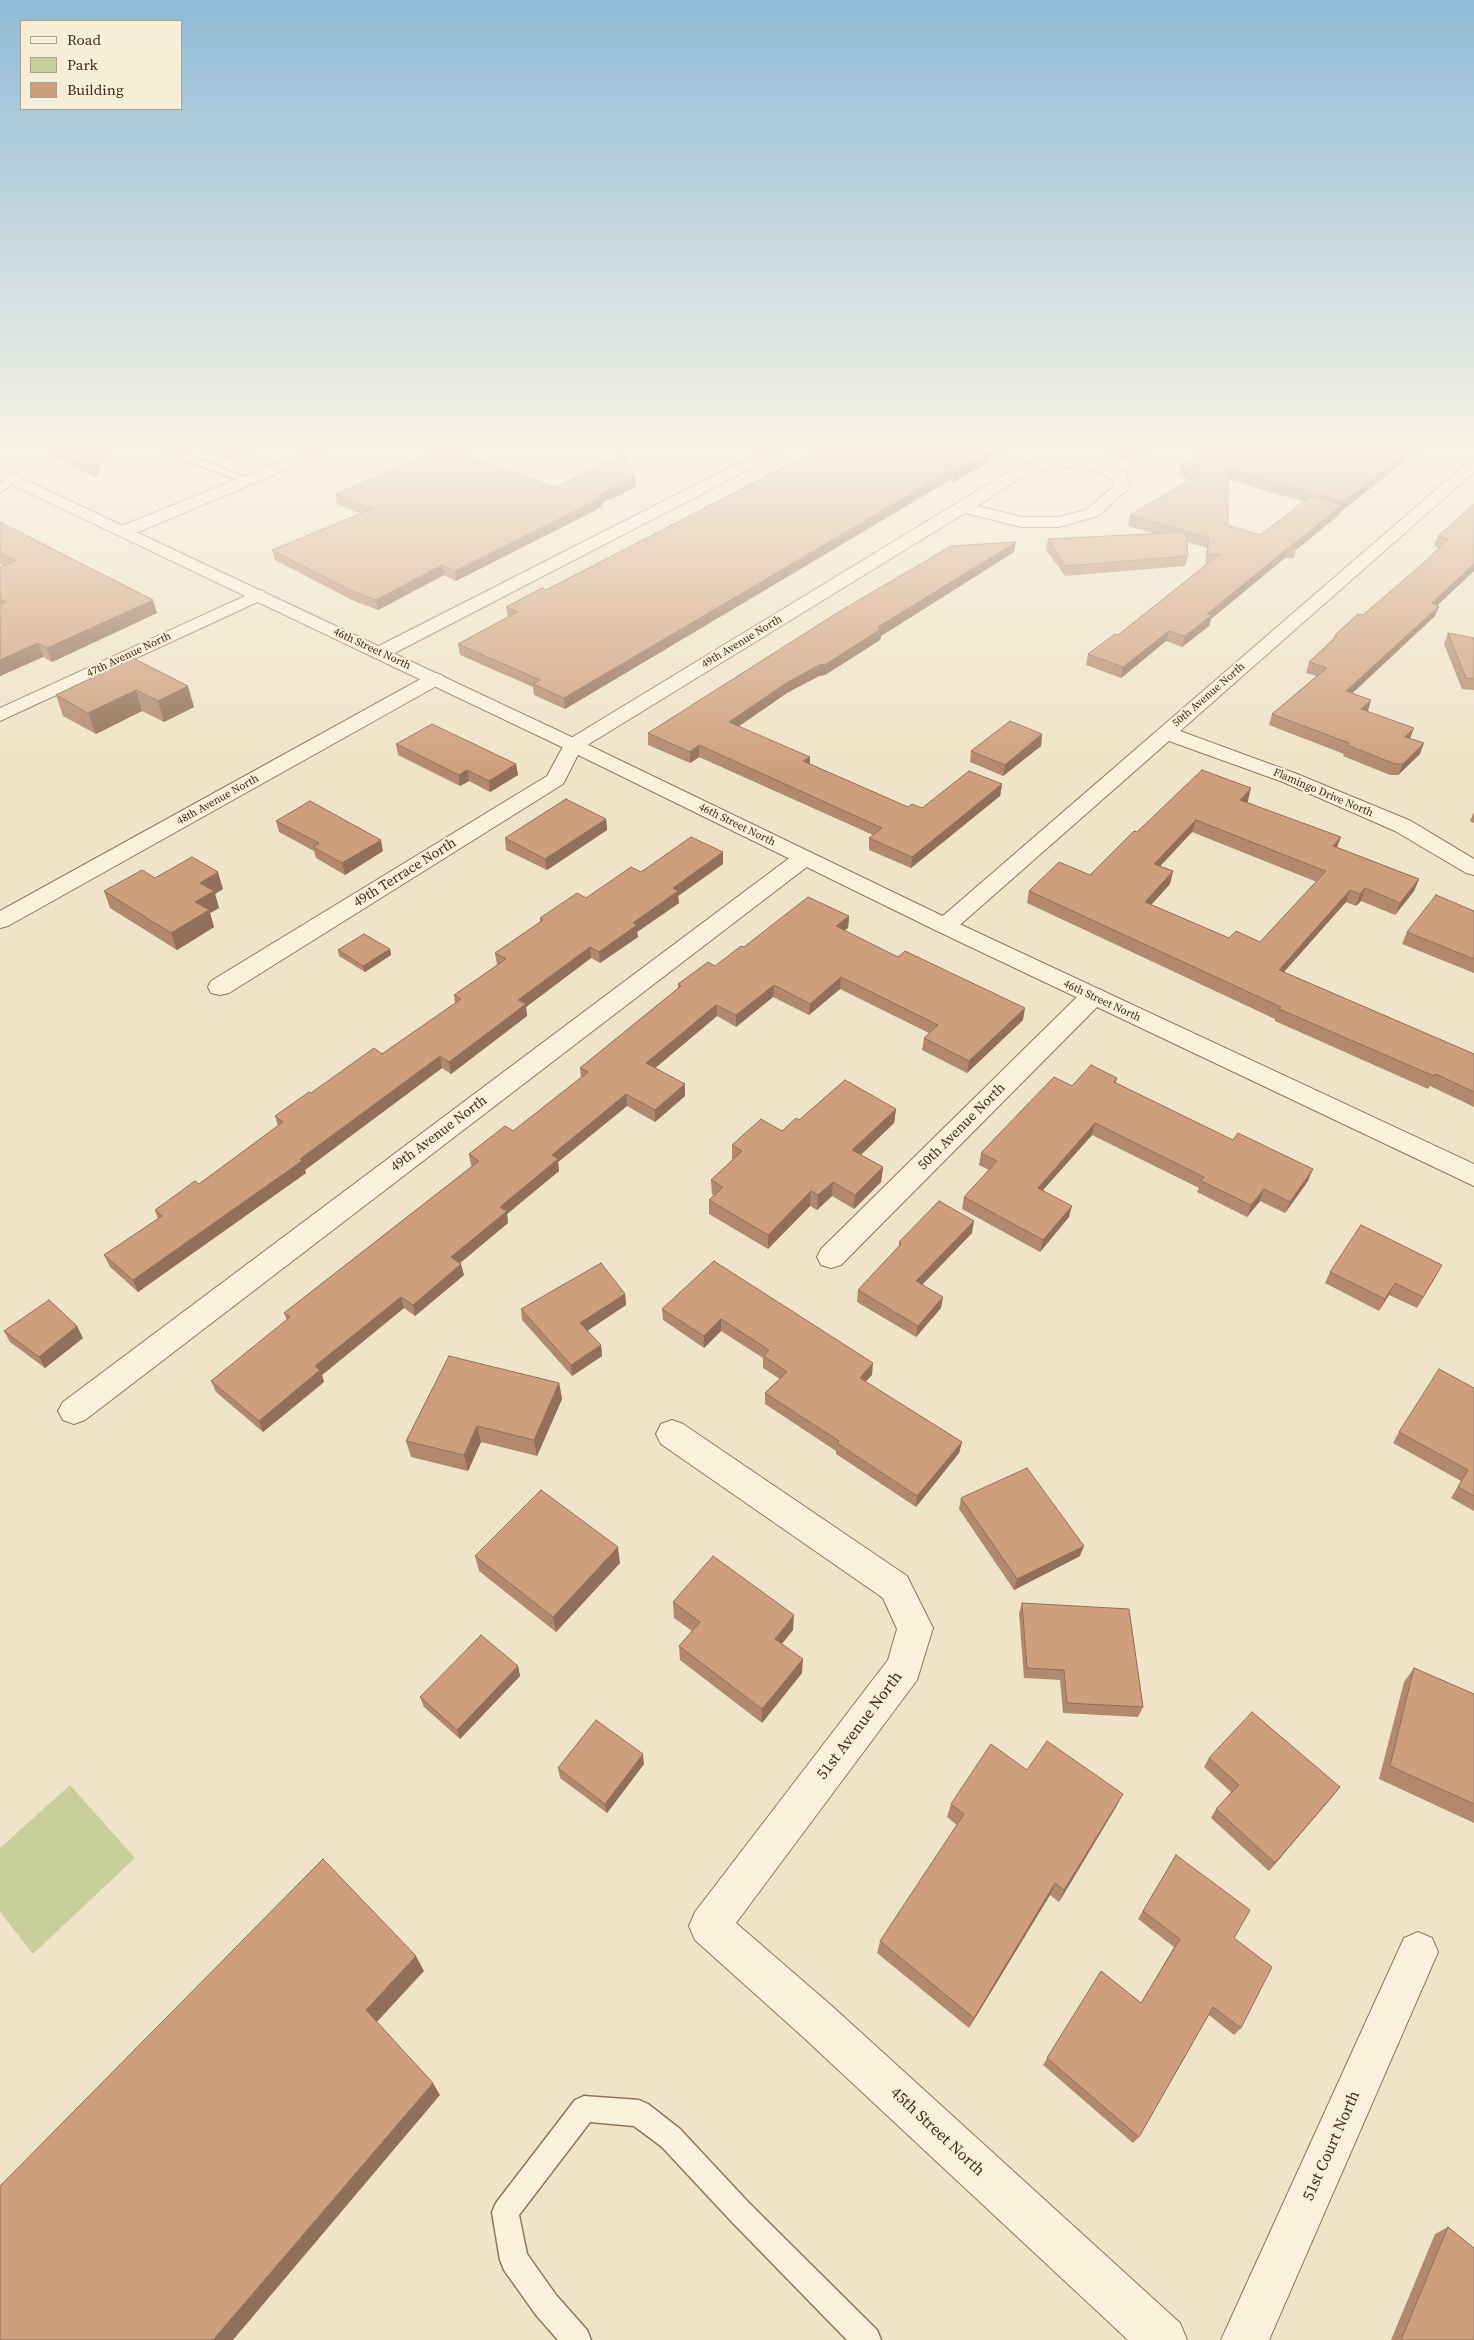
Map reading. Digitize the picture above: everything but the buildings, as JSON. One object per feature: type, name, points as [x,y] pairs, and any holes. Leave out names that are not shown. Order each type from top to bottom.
[{"type":"street","name":"46th Street North","points":[[173,554],[573,745],[945,926],[1474,1176]]},
{"type":"street","points":[[380,653],[572,554]]},
{"type":"street","name":"49th Avenue North","points":[[573,745],[887,554]]},
{"type":"street","name":"50th Avenue North","points":[[945,926],[1370,554]]},
{"type":"street","name":"47th Avenue North","points":[[0,715],[258,595]]},
{"type":"street","name":"48th Avenue North","points":[[0,921],[435,679]]},
{"type":"street","name":"Flamingo Drive North","points":[[1165,733],[1290,778],[1403,826],[1474,868]]},
{"type":"street","name":"49th Terrace North","points":[[220,987],[556,780],[573,745]]},
{"type":"street","name":"49th Avenue North","points":[[74,1411],[804,858]]},
{"type":"street","name":"50th Avenue North","points":[[831,1257],[1093,996]]},
{"type":"street","name":"51st Avenue North","points":[[672,1434],[895,1587],[915,1628],[904,1668],[710,1926]]},
{"type":"street","name":"45th Street North","points":[[710,1926],[818,2022],[1162,2340]]},
{"type":"street","name":"51st Court North","points":[[1245,2340],[1418,1952]]},
{"type":"lane","points":[[577,2340],[546,2305],[514,2260],[505,2212],[584,2109],[639,2113],[672,2138],[740,2212],[867,2340]]},
{"type":"green space","points":[[70,1785],[135,1858],[33,1954],[0,1912],[0,1848]]}]
